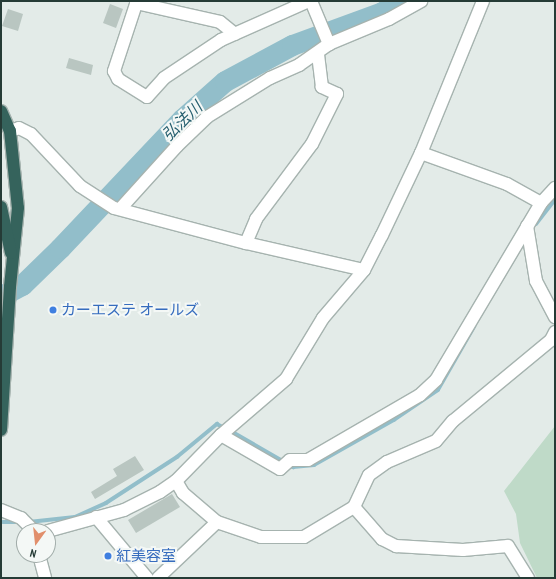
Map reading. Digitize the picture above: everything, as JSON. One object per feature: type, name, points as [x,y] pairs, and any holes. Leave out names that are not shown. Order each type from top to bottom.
[{"type":"highway","points":[[1,111],[10,131],[18,208],[12,256],[9,309],[4,326],[1,430]]},
{"type":"highway","points":[[1,207],[12,256]]},
{"type":"street","points":[[235,34],[220,22],[136,2],[114,71],[118,79],[147,97],[164,78],[222,40],[310,1],[329,44]]},
{"type":"street","points":[[120,209],[177,146],[207,117],[270,78],[318,53],[329,44],[389,19],[421,1]]},
{"type":"street","points":[[56,529],[124,510],[176,481],[221,435],[286,379],[323,318],[364,270],[421,153],[483,1]]},
{"type":"street","points":[[246,244],[256,219],[312,144],[337,94],[322,88],[318,53]]},
{"type":"street","points":[[10,131],[19,128],[31,134],[80,186],[120,209],[246,244],[364,270]]},
{"type":"street","points":[[421,153],[507,184],[541,203]]},
{"type":"street","points":[[221,435],[280,468],[290,460],[308,460],[395,411],[420,395],[436,380],[541,203],[555,188]]},
{"type":"street","points":[[527,226],[536,281],[555,317]]},
{"type":"street","points":[[176,481],[183,493],[217,522],[261,537],[304,537],[354,507],[369,475],[387,462],[436,441],[453,421],[551,340],[555,332]]},
{"type":"street","points":[[354,507],[382,539],[396,546],[463,550],[508,546],[528,578]]},
{"type":"street","points":[[1,510],[21,518],[26,523]]},
{"type":"street","points":[[96,517],[147,578]]},
{"type":"street","points":[[158,578],[217,522]]},
{"type":"street","points":[[41,563],[45,578]]},
{"type":"green space","points":[[555,426],[555,578],[537,578],[520,543],[516,514],[504,491]]},
{"type":"building","points":[[110,4],[123,9],[116,28],[103,23]]},
{"type":"building","points":[[8,9],[23,14],[18,31],[2,26]]},
{"type":"building","points":[[69,58],[93,65],[91,75],[66,68]]},
{"type":"building","points":[[135,456],[144,470],[95,499],[91,492],[117,476],[113,469]]},
{"type":"building","points":[[172,494],[180,507],[136,533],[128,520]]},
{"type":"waterway","name":"弘法川","points":[[1,296],[22,285],[60,248],[182,119],[225,81],[292,45],[382,12],[401,1]]},
{"type":"waterway","points":[[536,224],[555,200]]},
{"type":"waterway","points":[[231,431],[293,467],[314,465],[394,420],[438,390],[474,327]]},
{"type":"waterway","points":[[29,522],[75,517],[106,503],[177,457],[217,424],[225,428]]},
{"type":"waterway","points":[[3,522],[19,522]]},
{"type":"place","name":"カーエステ オールズ","points":[[53,310]]},
{"type":"place","name":"紅美容室","points":[[108,556]]}]
